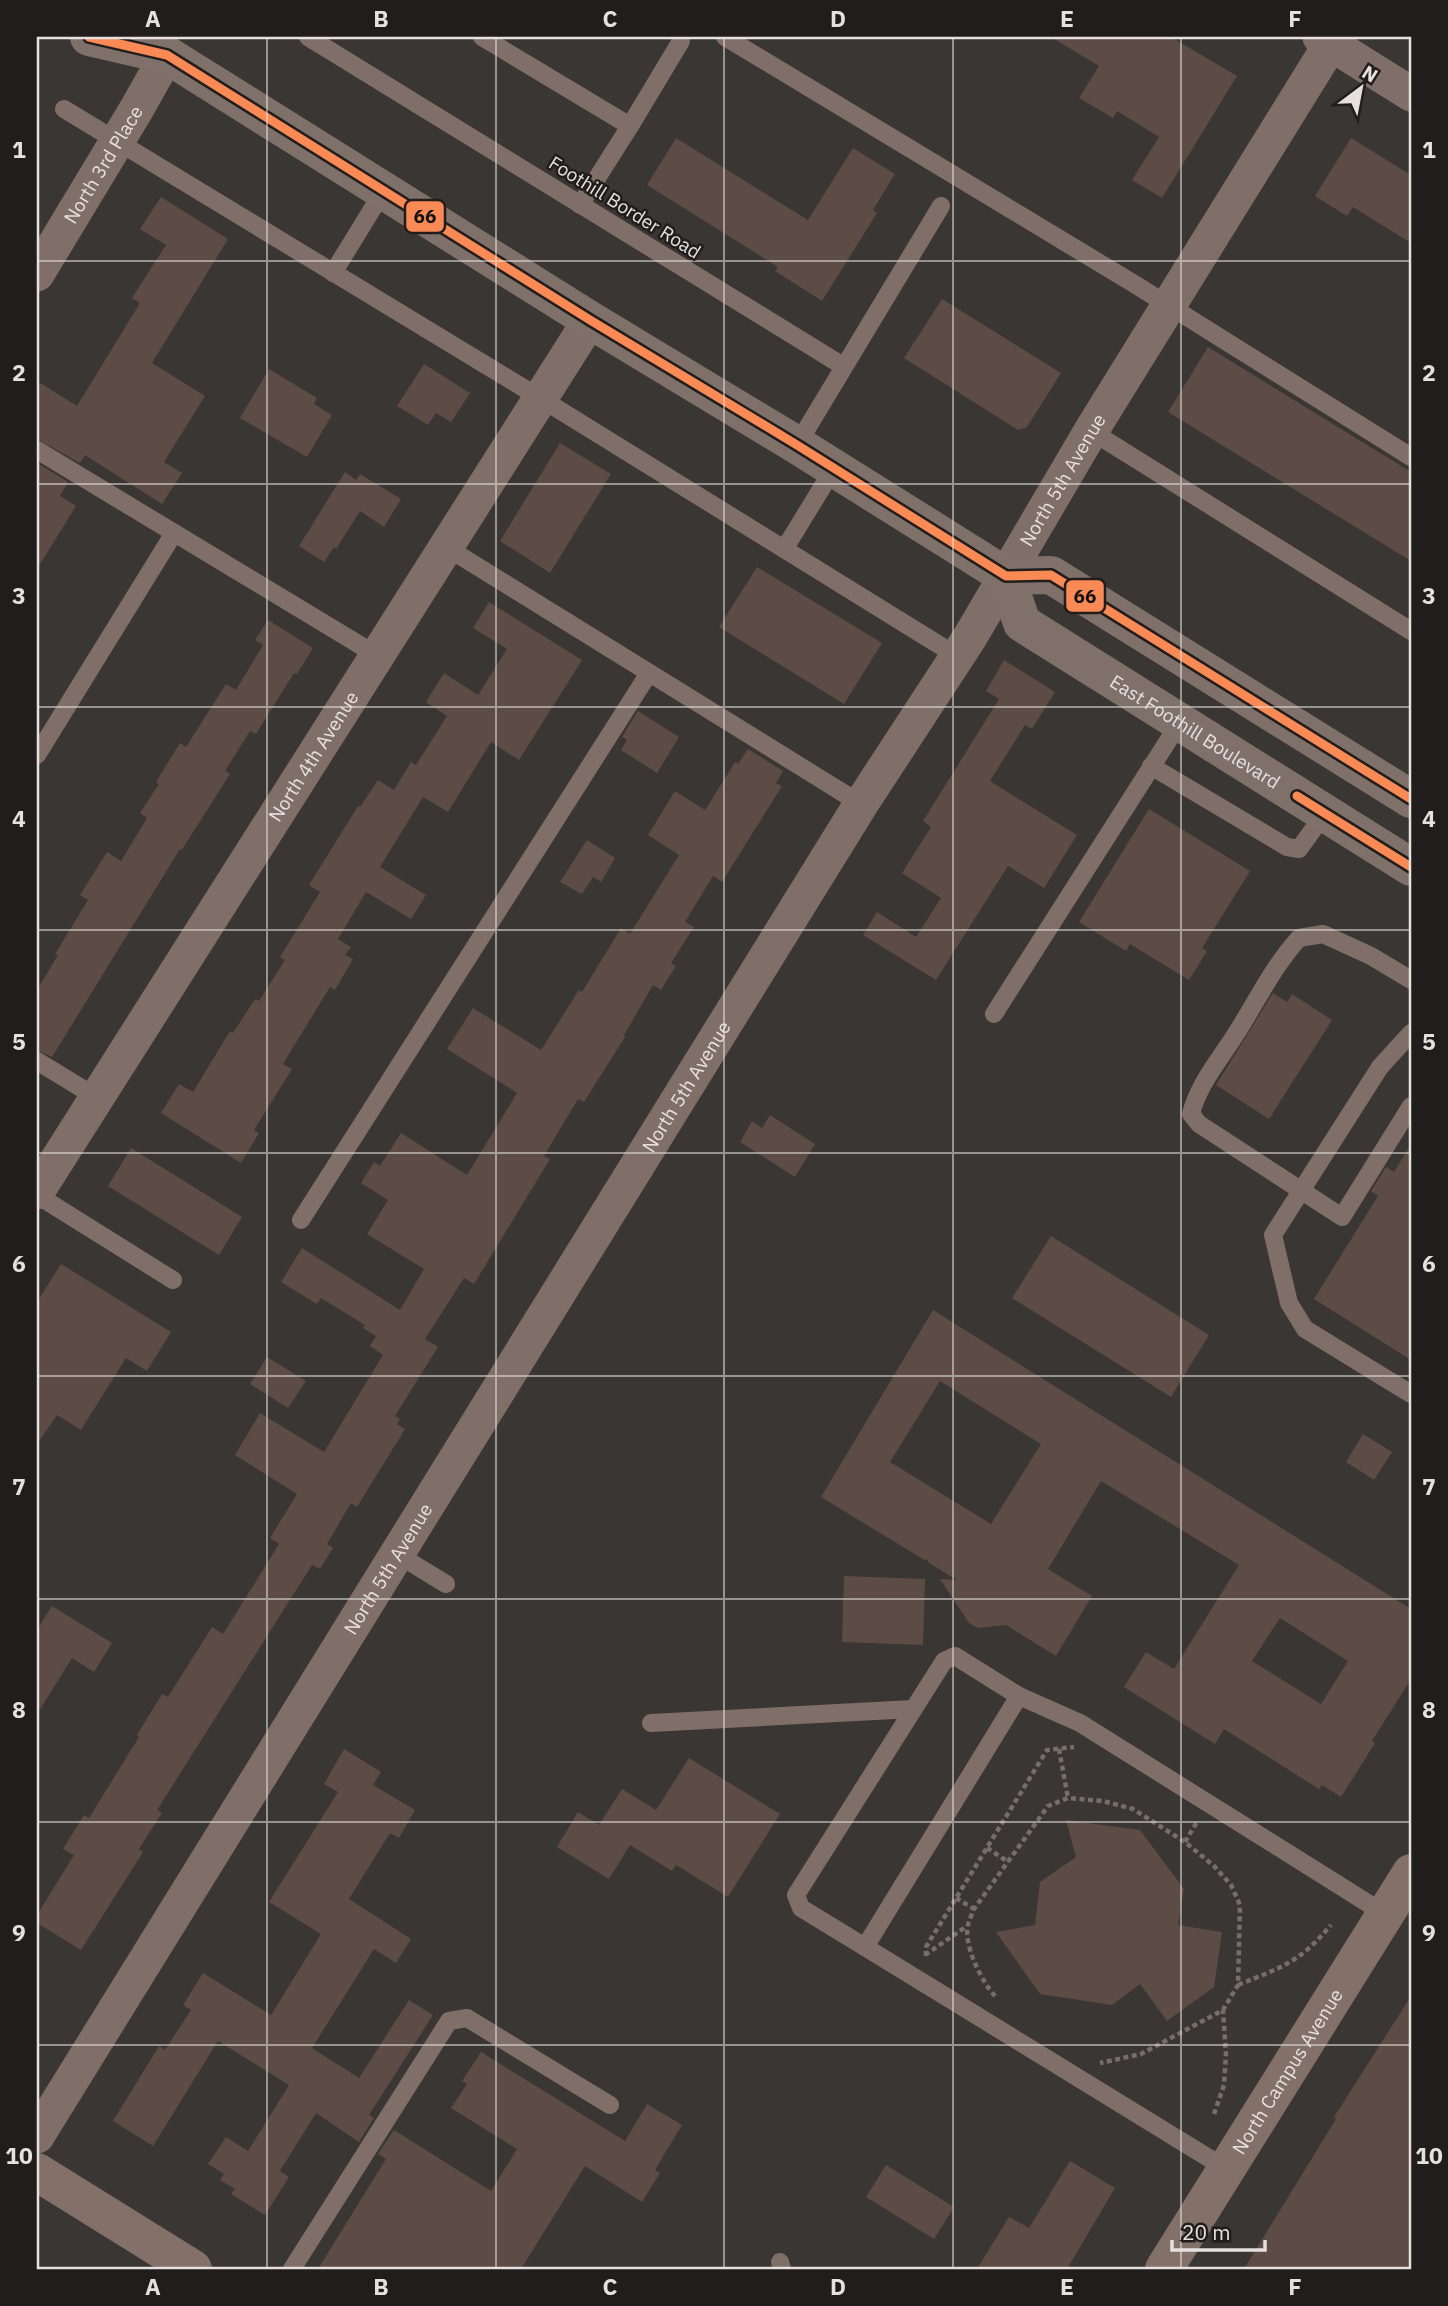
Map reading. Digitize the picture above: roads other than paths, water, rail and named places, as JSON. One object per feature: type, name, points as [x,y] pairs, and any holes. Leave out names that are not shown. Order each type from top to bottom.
[{"type":"main road","points":[[89,37],[160,46],[590,320],[1006,576],[1051,575],[1411,799]]},
{"type":"main road","name":"East Foothill Boulevard","points":[[1006,576],[1022,623],[1411,867]]},
{"type":"street","name":"North 5th Avenue","points":[[37,2136],[861,804],[957,656],[1328,39]]},
{"type":"street","points":[[1328,39],[1411,94]]},
{"type":"street","name":"North 3rd Place","points":[[37,274],[117,141],[160,46]]},
{"type":"street","name":"North 4th Avenue","points":[[37,1194],[590,320]]},
{"type":"street","name":"North Campus Avenue","points":[[1164,2269],[1411,1872]]},
{"type":"street","points":[[37,2172],[194,2269]]},
{"type":"lane","name":"Foothill Border Road","points":[[308,37],[331,43],[580,205],[843,366]]},
{"type":"lane","points":[[482,37],[630,127]]},
{"type":"lane","points":[[725,37],[1168,305],[1411,457]]},
{"type":"lane","points":[[580,205],[681,41]]},
{"type":"lane","points":[[64,109],[785,548],[957,656]]},
{"type":"lane","points":[[333,273],[384,190]]},
{"type":"lane","points":[[797,445],[941,206]]},
{"type":"lane","points":[[1091,431],[1411,631]]},
{"type":"lane","points":[[37,450],[378,656]]},
{"type":"lane","points":[[785,548],[834,468]]},
{"type":"lane","points":[[37,755],[174,533]]},
{"type":"lane","points":[[446,547],[861,804]]},
{"type":"lane","points":[[301,1220],[649,673]]},
{"type":"lane","points":[[994,1014],[1180,722]]},
{"type":"lane","points":[[1151,766],[1287,847],[1299,849],[1325,813]]},
{"type":"lane","points":[[1411,980],[1371,956],[1323,934],[1298,938],[1278,962],[1240,1028],[1196,1094],[1191,1114],[1199,1124],[1342,1217],[1411,1106]]},
{"type":"lane","points":[[1411,1033],[1380,1067],[1273,1235],[1289,1303],[1305,1329],[1411,1394]]},
{"type":"lane","points":[[37,1061],[96,1097]]},
{"type":"lane","points":[[37,1194],[173,1280]]},
{"type":"lane","points":[[397,1554],[446,1584]]},
{"type":"lane","points":[[1225,2168],[801,1908],[796,1895],[912,1709],[944,1661],[955,1656],[1019,1696],[1080,1723],[1385,1914]]},
{"type":"lane","points":[[865,1947],[1019,1696]]},
{"type":"lane","points":[[652,1723],[912,1709]]},
{"type":"lane","points":[[292,2269],[449,2021],[467,2018],[610,2105]]}]
